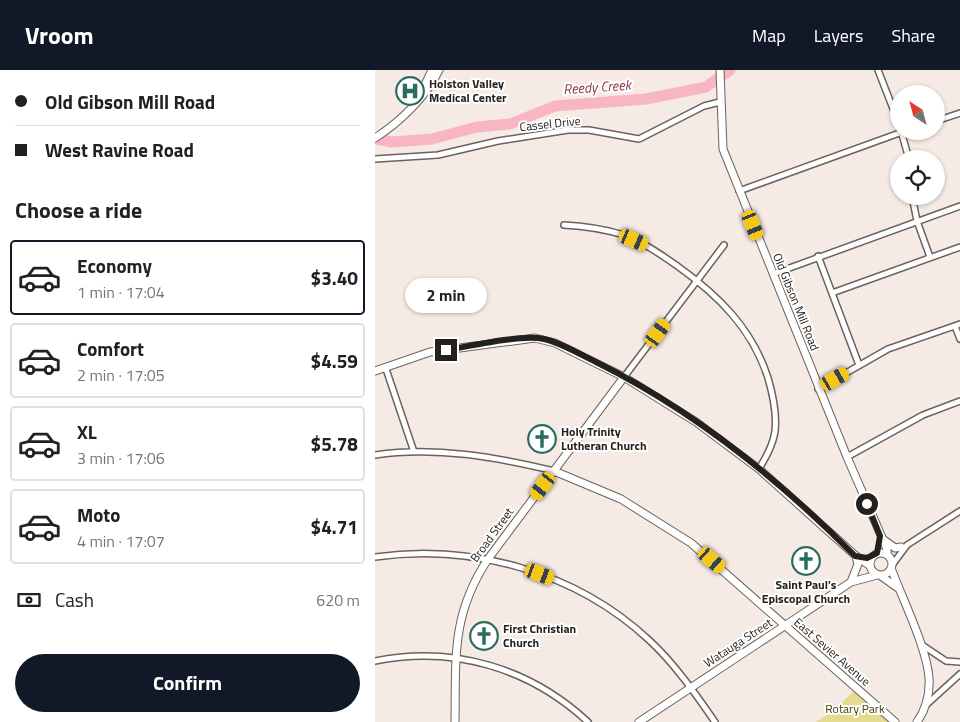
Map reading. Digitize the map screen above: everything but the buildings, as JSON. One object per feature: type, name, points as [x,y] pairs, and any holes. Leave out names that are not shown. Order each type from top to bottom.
[{"type":"street","points":[[419,97],[432,70]]},
{"type":"street","points":[[375,138],[399,120],[428,89],[439,70]]},
{"type":"street","name":"Old Gibson Mill Road","points":[[720,70],[723,149],[738,191],[819,389],[887,549],[887,555]]},
{"type":"street","points":[[878,70],[890,101]]},
{"type":"street","name":"Cassel Drive","points":[[375,159],[433,156],[498,141],[568,130],[589,130],[639,139],[704,106],[720,102]]},
{"type":"street","points":[[945,118],[960,112]]},
{"type":"street","points":[[738,191],[890,137]]},
{"type":"street","points":[[914,205],[917,221],[930,257]]},
{"type":"street","points":[[773,274],[960,206]]},
{"type":"street","points":[[564,225],[593,228],[623,235],[644,244],[715,294],[737,319],[755,346],[764,368],[775,410],[775,431],[769,451],[759,469]]},
{"type":"street","name":"Broad Street","points":[[455,722],[457,638],[463,606],[478,574],[724,245]]},
{"type":"street","points":[[832,293],[960,247]]},
{"type":"street","points":[[819,256],[859,365]]},
{"type":"street","points":[[819,389],[888,349],[958,325],[960,339]]},
{"type":"street","points":[[375,371],[386,369],[421,354],[535,338],[563,346],[625,377],[697,422],[759,469],[855,556],[869,565],[872,572],[898,589]]},
{"type":"street","points":[[386,369],[414,452]]},
{"type":"street","points":[[847,457],[923,415],[960,401]]},
{"type":"street","points":[[375,455],[414,452],[481,456],[554,471]]},
{"type":"street","name":"East Sevier Avenue","points":[[554,471],[621,498],[672,529],[712,560],[895,722]]},
{"type":"street","points":[[855,556],[887,555],[960,511]]},
{"type":"street","points":[[851,582],[869,565],[875,555],[880,536],[889,544],[904,546]]},
{"type":"street","points":[[879,575],[887,573],[904,546]]},
{"type":"street","points":[[375,556],[423,552],[488,559],[554,579],[605,606],[650,641],[691,687],[715,722]]},
{"type":"street","points":[[887,555],[919,644],[929,679],[922,722]]},
{"type":"street","points":[[851,582],[857,573],[858,564],[855,556]]},
{"type":"street","name":"Watauga Street","points":[[639,722],[851,582],[879,575]]},
{"type":"street","points":[[919,644],[945,661],[960,662]]},
{"type":"street","points":[[375,661],[414,655],[456,657],[494,666],[530,681],[564,702],[588,722]]},
{"type":"street","points":[[925,705],[960,674]]},
{"type":"street","points":[[917,722],[923,714]]},
{"type":"green space","name":"Rotary Park","points":[[854,691],[889,722],[816,722],[833,711]]},
{"type":"waterway","name":"Reedy Creek","points":[[375,139],[392,142],[432,139],[477,127],[510,124],[555,106],[646,99],[706,87],[730,70]]},
{"type":"place","name":"Holston Valley Medical Center","points":[[410,91]]},
{"type":"place","name":"Holy Trinity Lutheran Church","points":[[542,439]]},
{"type":"place","name":"Saint Paul's Episcopal Church","points":[[806,561]]},
{"type":"place","name":"First Christian Church","points":[[484,636]]},
{"type":"route","points":[[446,350],[525,338],[544,339],[563,346],[611,370],[697,422],[759,469],[826,527],[855,556],[867,558],[879,550],[880,536],[867,504]]}]
